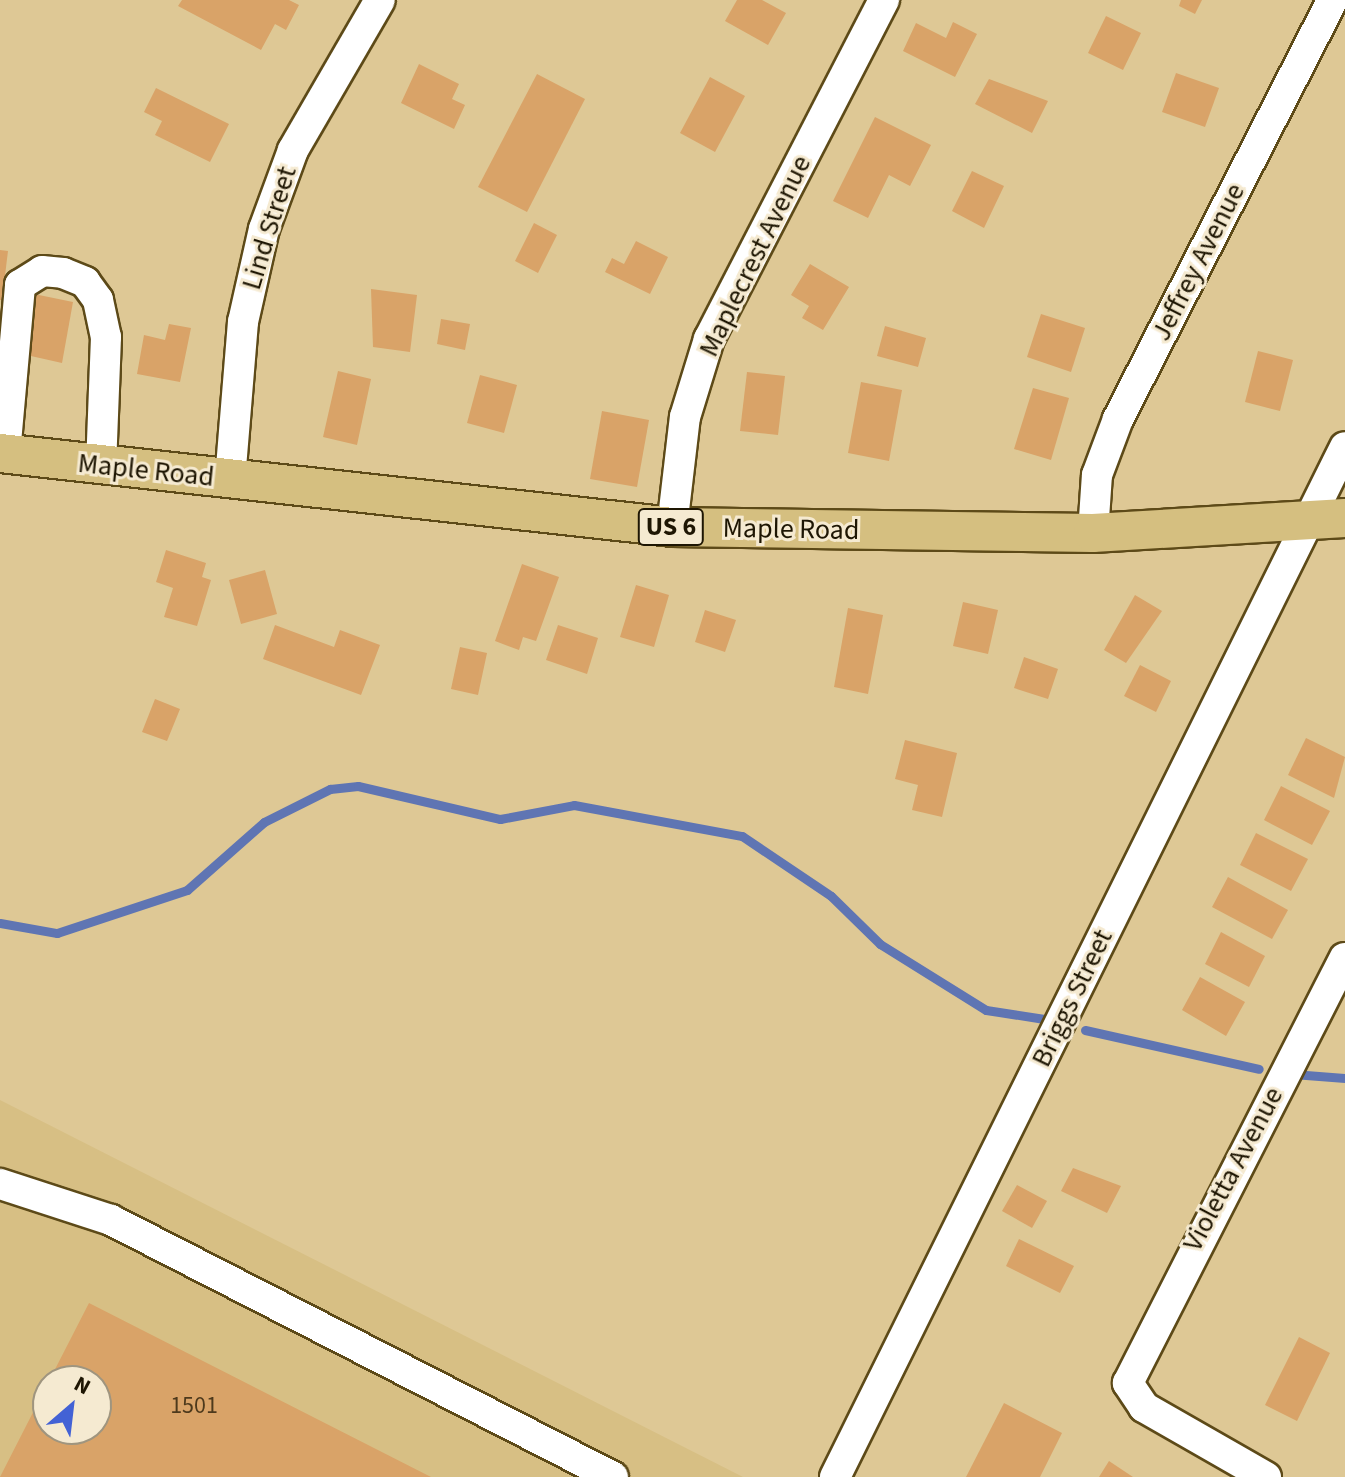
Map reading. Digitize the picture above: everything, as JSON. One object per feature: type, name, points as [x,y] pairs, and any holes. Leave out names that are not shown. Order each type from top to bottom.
[{"type":"main road","name":"Maple Road","points":[[2,454],[672,527],[1093,533],[1327,519]]},
{"type":"street","name":"Lind Street","points":[[230,480],[243,322],[264,229],[293,150],[380,0]]},
{"type":"street","name":"Maplecrest Avenue","points":[[672,527],[685,417],[709,339],[884,0]]},
{"type":"street","name":"Jeffrey Avenue","points":[[1093,533],[1097,475],[1118,419],[1332,0]]},
{"type":"street","points":[[2,454],[20,285],[42,271],[63,273],[85,282],[98,300],[106,337],[101,465]]},
{"type":"street","name":"Briggs Street","points":[[835,1477],[1327,519],[1345,447]]},
{"type":"street","name":"Violetta Avenue","points":[[1266,1477],[1144,1407],[1128,1383],[1345,958]]},
{"type":"street","points":[[0,1184],[111,1220],[613,1477]]},
{"type":"shaded area","points":[[0,1100],[743,1477],[0,1477]]},
{"type":"building","points":[[182,0],[289,0],[299,5],[286,30],[275,24],[261,50],[178,6]]},
{"type":"building","points":[[737,0],[762,0],[786,13],[768,45],[725,21]]},
{"type":"building","points":[[1181,0],[1202,0],[1195,14],[1179,6]]},
{"type":"building","points":[[1106,16],[1141,33],[1123,70],[1088,53]]},
{"type":"building","points":[[953,22],[977,34],[955,77],[903,51],[916,23],[946,38]]},
{"type":"building","points":[[419,64],[459,84],[452,99],[465,105],[454,129],[401,103]]},
{"type":"building","points":[[1176,73],[1219,88],[1205,127],[1162,112]]},
{"type":"building","points":[[537,74],[585,99],[527,212],[478,187]]},
{"type":"building","points":[[710,77],[745,96],[715,152],[680,133]]},
{"type":"building","points":[[989,79],[1048,101],[1032,133],[975,104]]},
{"type":"building","points":[[156,88],[229,124],[210,162],[155,135],[162,121],[144,112]]},
{"type":"building","points":[[875,117],[931,145],[910,186],[889,175],[868,218],[833,201]]},
{"type":"building","points":[[972,171],[1004,186],[984,228],[952,211]]},
{"type":"building","points":[[534,223],[557,235],[538,273],[515,261]]},
{"type":"building","points":[[636,241],[668,257],[650,294],[605,272],[612,258],[624,264]]},
{"type":"building","points":[[0,250],[8,251],[2,300],[0,300]]},
{"type":"building","points":[[810,264],[849,287],[823,330],[802,318],[809,306],[791,295]]},
{"type":"building","points":[[371,289],[417,295],[410,352],[373,347]]},
{"type":"building","points":[[34,294],[73,302],[62,363],[22,354]]},
{"type":"building","points":[[1041,314],[1085,328],[1071,372],[1027,357]]},
{"type":"building","points":[[441,319],[470,324],[465,350],[437,344]]},
{"type":"building","points":[[169,324],[191,328],[180,382],[137,374],[144,335],[165,340]]},
{"type":"building","points":[[885,326],[926,338],[918,367],[877,356]]},
{"type":"building","points":[[1258,351],[1293,360],[1280,411],[1245,402]]},
{"type":"building","points":[[338,371],[371,379],[357,445],[323,437]]},
{"type":"building","points":[[747,372],[785,376],[778,435],[740,431]]},
{"type":"building","points":[[480,375],[517,385],[504,433],[467,423]]},
{"type":"building","points":[[861,382],[902,390],[889,461],[848,453]]},
{"type":"building","points":[[1033,388],[1069,398],[1051,460],[1014,449]]},
{"type":"building","points":[[602,411],[649,420],[637,487],[590,479]]},
{"type":"building","points":[[166,550],[206,563],[202,577],[211,580],[197,626],[164,617],[173,588],[156,582]]},
{"type":"building","points":[[522,564],[559,577],[536,641],[523,637],[519,650],[495,641]]},
{"type":"building","points":[[265,570],[277,614],[241,624],[229,580]]},
{"type":"building","points":[[636,585],[669,595],[654,647],[620,637]]},
{"type":"building","points":[[1135,595],[1162,611],[1126,663],[1104,650]]},
{"type":"building","points":[[963,602],[998,610],[988,654],[953,646]]},
{"type":"building","points":[[848,608],[883,615],[868,694],[834,687]]},
{"type":"building","points":[[705,610],[736,620],[725,652],[695,642]]},
{"type":"building","points":[[275,625],[334,647],[340,630],[380,645],[361,695],[263,659]]},
{"type":"building","points":[[558,625],[598,638],[587,674],[546,660]]},
{"type":"building","points":[[460,647],[487,653],[478,695],[451,689]]},
{"type":"building","points":[[1024,657],[1058,669],[1048,699],[1014,688]]},
{"type":"building","points":[[1140,665],[1171,681],[1156,712],[1124,696]]},
{"type":"building","points":[[155,699],[180,709],[167,741],[142,732]]},
{"type":"building","points":[[1306,738],[1345,757],[1334,798],[1288,775]]},
{"type":"building","points":[[905,740],[957,753],[942,817],[912,810],[918,785],[895,779]]},
{"type":"building","points":[[1281,786],[1330,811],[1312,845],[1264,820]]},
{"type":"building","points":[[1256,833],[1308,859],[1291,891],[1240,865]]},
{"type":"building","points":[[1228,877],[1288,910],[1272,939],[1212,907]]},
{"type":"building","points":[[1221,932],[1265,956],[1249,987],[1205,964]]},
{"type":"building","points":[[1200,977],[1245,1002],[1226,1036],[1182,1010]]},
{"type":"building","points":[[1073,1168],[1121,1186],[1107,1213],[1061,1191]]},
{"type":"building","points":[[1017,1185],[1047,1201],[1032,1228],[1002,1211]]},
{"type":"building","points":[[1019,1239],[1074,1266],[1060,1293],[1006,1266]]},
{"type":"building","points":[[89,1303],[431,1477],[0,1477],[32,1414],[32,1445],[112,1445],[112,1365],[57,1365]]},
{"type":"building","points":[[1299,1337],[1330,1353],[1297,1421],[1265,1405]]},
{"type":"building","points":[[1004,1403],[1062,1433],[1040,1477],[966,1477]]},
{"type":"building","points":[[1109,1461],[1133,1477],[1099,1477]]},
{"type":"waterway","points":[[0,923],[57,933],[187,890],[264,822],[330,789],[358,786],[500,819],[574,805],[742,836],[831,896],[880,944],[986,1010],[1044,1019]]},
{"type":"waterway","points":[[1085,1030],[1259,1069]]},
{"type":"waterway","points":[[1293,1074],[1345,1078]]}]
